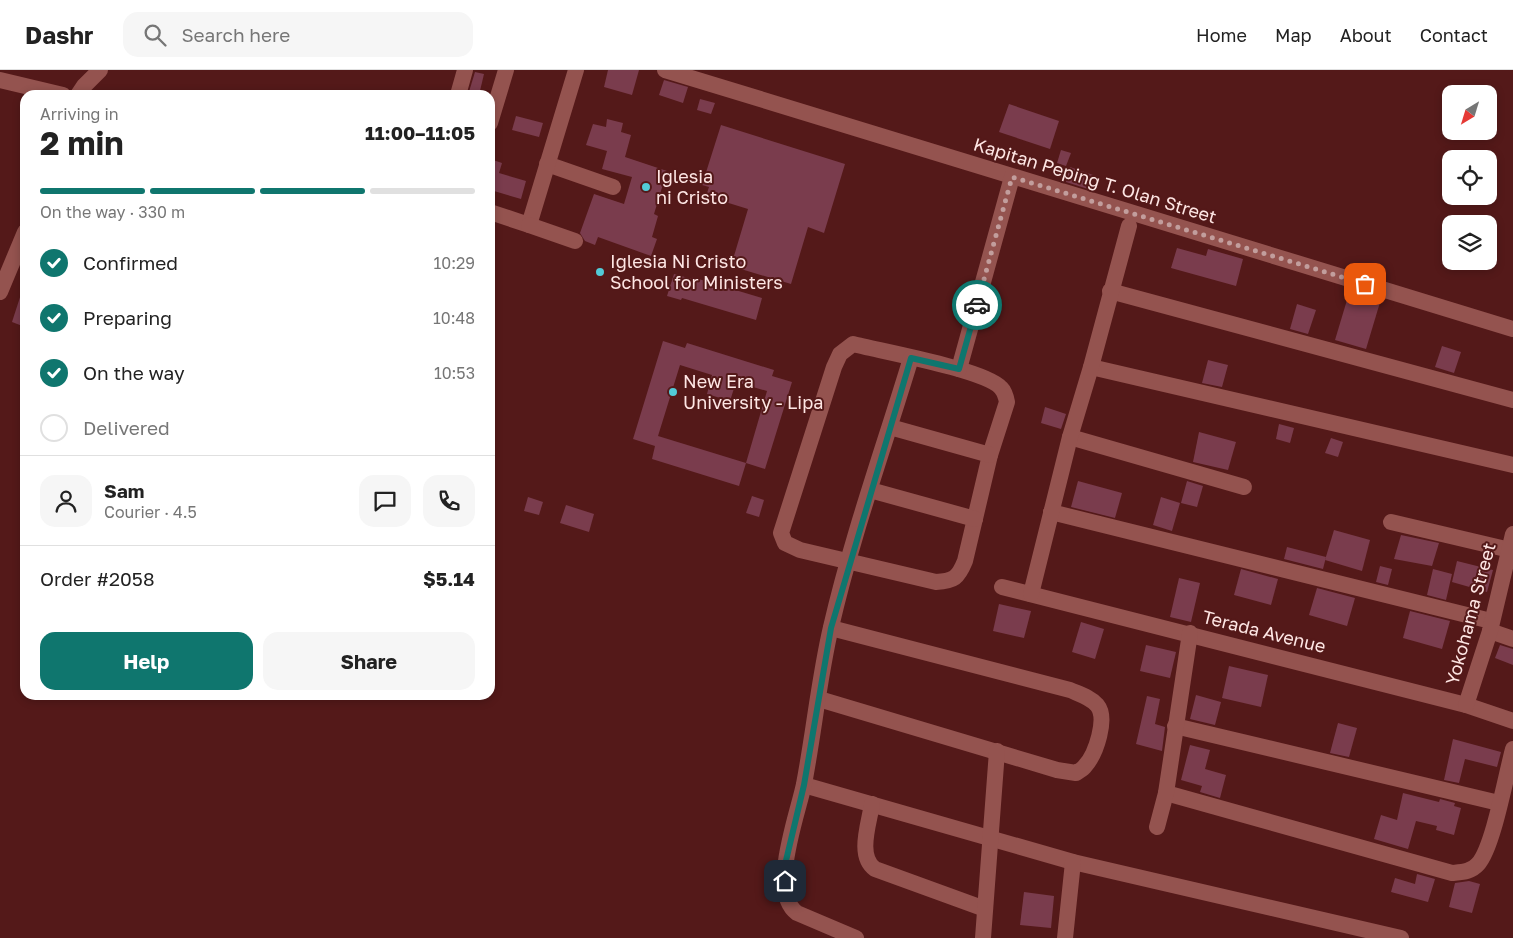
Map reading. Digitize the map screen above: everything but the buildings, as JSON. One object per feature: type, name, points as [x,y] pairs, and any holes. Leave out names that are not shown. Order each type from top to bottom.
[{"type":"street","points":[[81,90],[100,70]]},
{"type":"street","points":[[459,90],[465,70]]},
{"type":"street","points":[[495,106],[506,70]]},
{"type":"street","points":[[529,225],[576,70]]},
{"type":"street","name":"Kapitan Peping T. Olan Street","points":[[665,70],[1513,329]]},
{"type":"street","points":[[0,80],[42,90]]},
{"type":"street","points":[[547,164],[613,187]]},
{"type":"street","points":[[959,369],[1012,177]]},
{"type":"street","points":[[495,214],[575,241]]},
{"type":"street","points":[[1031,594],[1070,437],[1129,226]]},
{"type":"street","points":[[0,292],[20,244]]},
{"type":"street","points":[[1110,291],[1513,400]]},
{"type":"street","points":[[853,344],[959,369],[1001,387],[1007,402],[990,455],[965,561],[959,576],[950,581],[936,582],[800,550],[785,543],[782,534],[834,367],[840,354],[853,344]]},
{"type":"street","points":[[856,938],[797,913],[790,908],[785,893],[784,869],[804,785],[831,628],[870,490],[911,358]]},
{"type":"street","points":[[1091,367],[1513,465]]},
{"type":"street","points":[[890,427],[990,455]]},
{"type":"street","points":[[1070,437],[1244,486]]},
{"type":"street","points":[[870,490],[975,519]]},
{"type":"street","points":[[1051,512],[1491,626],[1513,639]]},
{"type":"street","points":[[1391,522],[1510,550]]},
{"type":"street","name":"Yokohama Street","points":[[1466,704],[1491,626],[1513,534]]},
{"type":"street","name":"Terada Avenue","points":[[1002,587],[1466,704],[1513,721]]},
{"type":"street","points":[[819,699],[1057,770],[1076,773],[1085,766],[1094,750],[1103,720],[1098,705],[1070,690],[831,628]]},
{"type":"street","points":[[1157,827],[1166,793],[1190,633]]},
{"type":"street","points":[[1175,726],[1499,803]]},
{"type":"street","points":[[1166,793],[1452,873],[1468,871],[1477,865],[1488,850],[1513,749]]},
{"type":"street","points":[[983,938],[997,752]]},
{"type":"street","points":[[804,785],[1073,862],[1398,938]]},
{"type":"street","points":[[872,804],[865,853],[868,864],[875,869],[986,909]]},
{"type":"street","points":[[1067,937],[1073,862]]},
{"type":"way so far","points":[[977,305],[1012,177],[1365,284]]},
{"type":"place","name":"Iglesia ni Cristo","points":[[646,187]]},
{"type":"place","name":"Iglesia Ni Cristo School for Ministers","points":[[600,272]]},
{"type":"place","name":"New Era University - Lipa","points":[[673,392]]},
{"type":"route","points":[[785,881],[784,869],[804,785],[831,628],[849,561],[911,358],[959,369],[977,305]]}]
